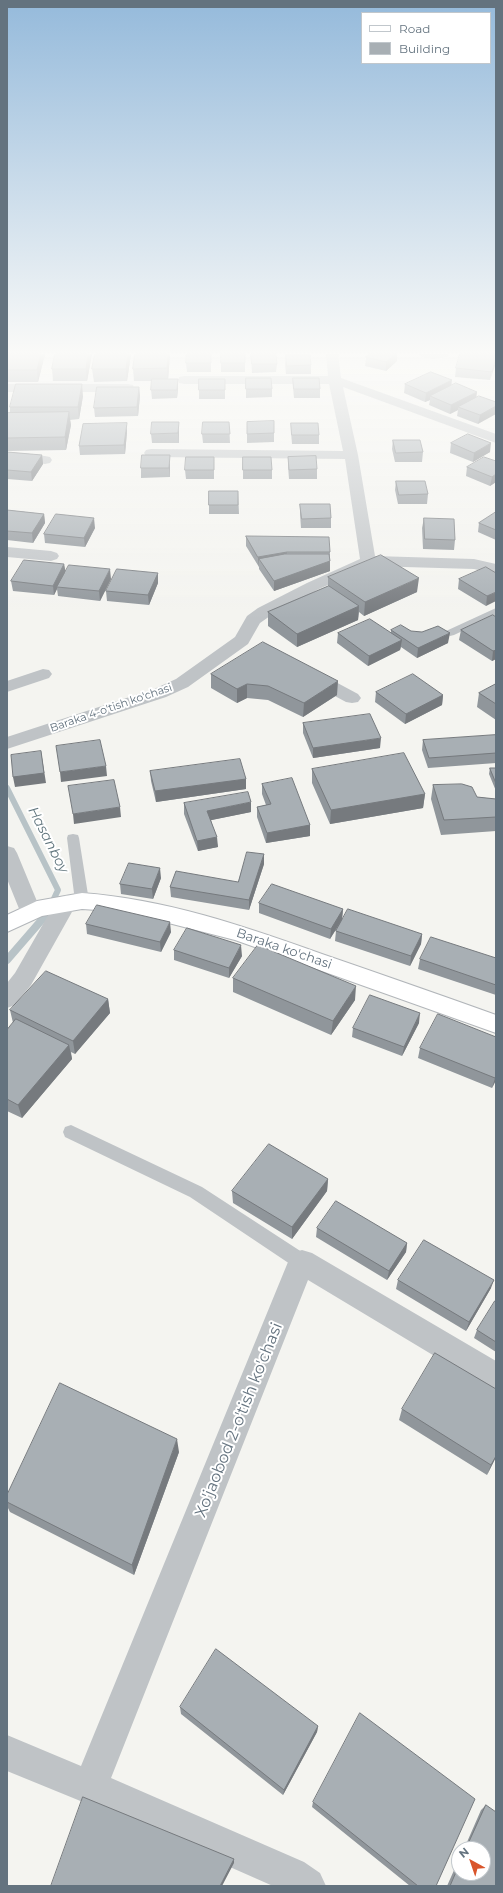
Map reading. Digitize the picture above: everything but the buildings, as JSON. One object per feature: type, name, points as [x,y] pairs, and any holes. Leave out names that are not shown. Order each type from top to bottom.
[{"type":"main road","name":"Baraka ko'chasi","points":[[7,924],[34,910],[74,902],[112,903],[141,908],[239,933],[496,1024]]},
{"type":"street","points":[[348,442],[368,561]]},
{"type":"street","points":[[151,453],[351,455]]},
{"type":"street","points":[[7,456],[45,460]]},
{"type":"street","points":[[7,552],[51,556]]},
{"type":"street","name":"Baraka 4-o'tish ko'chasi","points":[[7,743],[160,693],[182,683],[249,644],[253,620],[264,612],[313,586],[368,561],[474,564],[496,569]]},
{"type":"street","points":[[297,669],[352,698]]},
{"type":"street","points":[[7,687],[43,674]]},
{"type":"street","points":[[7,854],[34,910]]},
{"type":"street","points":[[7,999],[23,979],[74,902]]},
{"type":"street","points":[[302,1262],[496,1377]]},
{"type":"street","name":"Xo'jaobod 2-o'tish ko'chasi","points":[[90,1787],[302,1262]]},
{"type":"street","points":[[7,1753],[90,1787],[292,1882]]},
{"type":"lane","points":[[450,633],[496,611]]},
{"type":"lane","points":[[73,838],[74,902]]},
{"type":"lane","points":[[71,1132],[196,1192],[302,1262]]},
{"type":"waterway","name":"Hasanboy","points":[[7,788],[58,890],[46,916]]},
{"type":"waterway","name":"Hasanboy","points":[[7,960],[46,915]]}]
